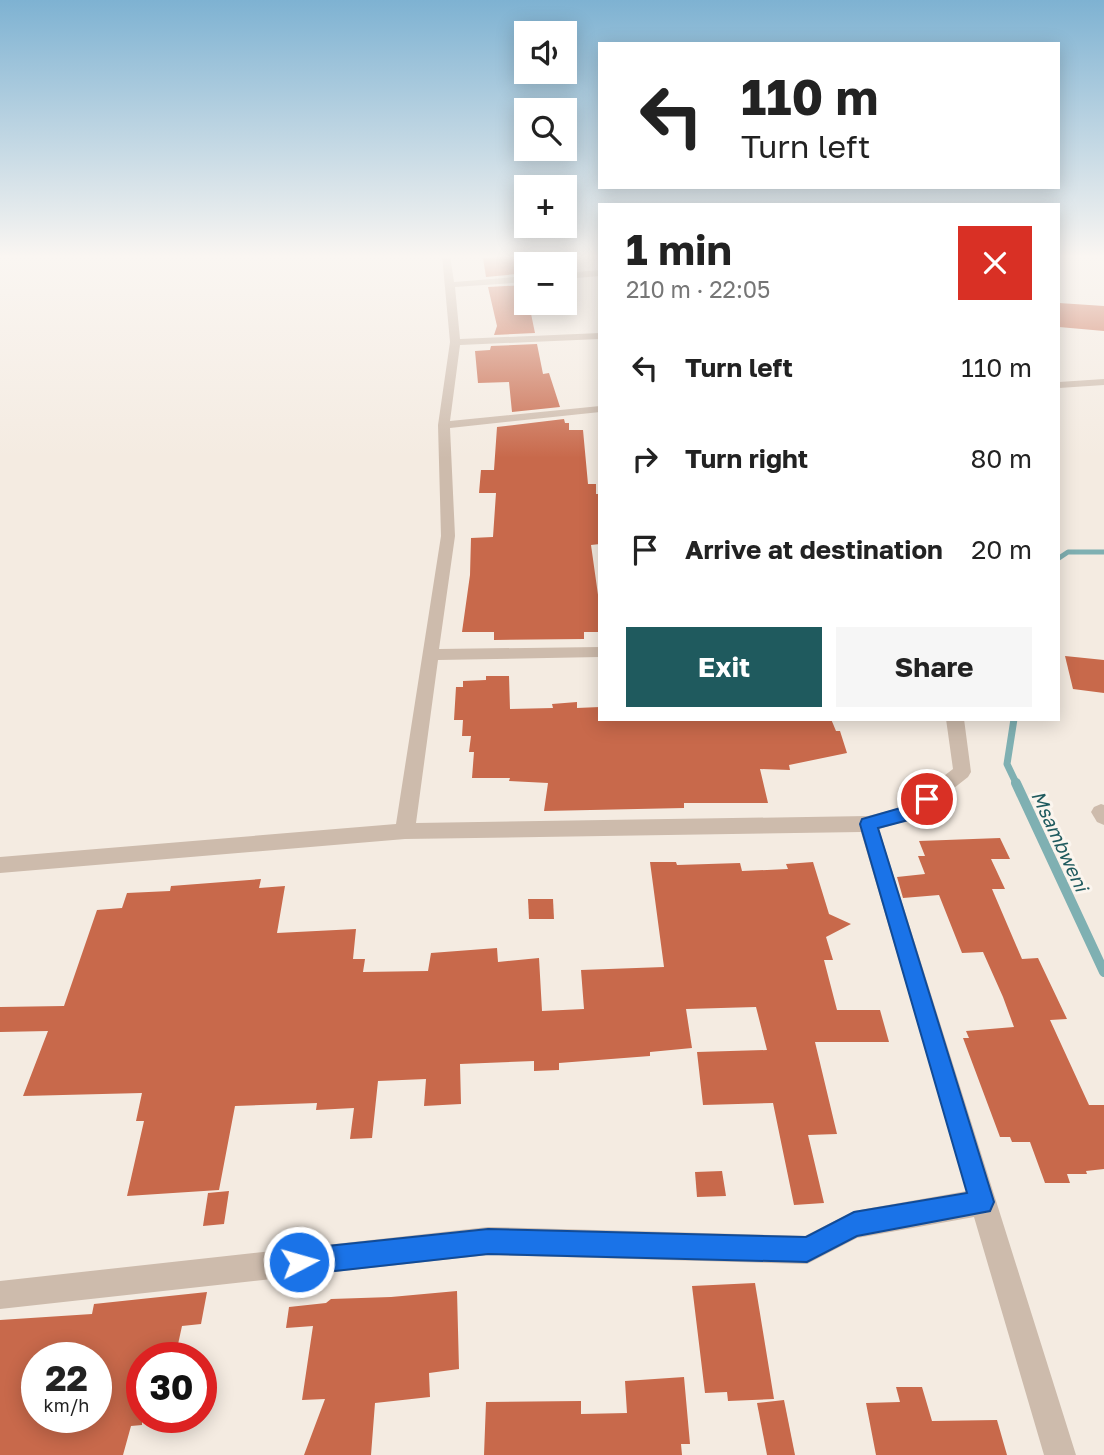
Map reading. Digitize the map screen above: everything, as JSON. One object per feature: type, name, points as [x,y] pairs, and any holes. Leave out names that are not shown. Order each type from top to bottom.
[{"type":"street","points":[[405,831],[448,536],[444,425],[455,342],[453,323]]},
{"type":"street","points":[[455,342],[598,336]]},
{"type":"street","points":[[1060,386],[1104,382]]},
{"type":"street","points":[[444,425],[598,409]]},
{"type":"street","points":[[430,655],[598,652]]},
{"type":"street","points":[[0,865],[405,831],[868,824],[909,813],[962,772],[955,721]]},
{"type":"street","points":[[868,824],[1060,1455]]},
{"type":"street","points":[[0,1295],[488,1241],[807,1250],[854,1225],[982,1202]]},
{"type":"building","points":[[496,323],[533,323],[535,333],[494,335]]},
{"type":"building","points":[[1060,323],[1104,323],[1104,331],[1060,327]]},
{"type":"building","points":[[537,344],[543,374],[549,373],[560,407],[512,412],[509,382],[478,383],[475,351],[490,350],[491,346]]},
{"type":"building","points":[[564,419],[565,423],[569,423],[569,430],[583,430],[588,484],[596,484],[598,494],[598,544],[591,545],[598,595],[598,632],[584,632],[584,639],[494,640],[494,632],[462,632],[470,575],[471,538],[493,537],[496,493],[479,493],[481,470],[494,470],[497,427]]},
{"type":"building","points":[[1065,656],[1104,660],[1104,693],[1073,689]]},
{"type":"building","points":[[486,676],[509,676],[510,709],[553,708],[552,704],[577,702],[577,708],[598,707],[598,721],[832,721],[836,731],[840,731],[847,753],[789,765],[790,770],[760,769],[768,803],[684,803],[684,808],[544,811],[548,783],[509,781],[510,778],[472,778],[474,752],[469,752],[471,736],[462,736],[463,720],[454,720],[456,687],[463,687],[463,681],[486,680]]},
{"type":"building","points":[[1000,838],[1010,859],[991,859],[1005,889],[992,889],[1022,959],[1038,958],[1067,1019],[1050,1020],[1089,1105],[1104,1105],[1104,1169],[1086,1171],[1087,1174],[1067,1174],[1070,1183],[1045,1183],[1030,1142],[1012,1142],[1010,1137],[1000,1137],[963,1038],[969,1038],[966,1031],[1014,1027],[1003,997],[983,952],[962,953],[939,895],[903,898],[897,877],[925,874],[918,856],[925,856],[919,841]]},
{"type":"building","points":[[650,862],[676,862],[677,865],[740,863],[742,871],[788,869],[786,864],[813,862],[829,914],[851,924],[826,937],[833,960],[824,960],[837,1010],[880,1010],[889,1042],[815,1042],[837,1134],[808,1135],[824,1203],[794,1205],[773,1103],[703,1105],[697,1052],[767,1050],[756,1007],[686,1009],[692,1048],[650,1052],[650,1056],[559,1063],[559,1070],[534,1071],[534,1061],[460,1064],[461,1104],[424,1106],[426,1079],[378,1081],[372,1138],[350,1139],[354,1108],[316,1110],[317,1103],[235,1106],[219,1190],[127,1196],[144,1121],[136,1121],[142,1093],[23,1096],[48,1031],[0,1032],[0,1007],[64,1006],[97,910],[122,908],[127,893],[170,891],[171,886],[261,879],[259,888],[285,886],[277,933],[356,929],[353,959],[365,959],[363,972],[428,971],[431,953],[497,948],[498,962],[539,958],[542,1011],[584,1009],[581,970],[664,967]]},
{"type":"building","points":[[528,899],[553,899],[554,919],[529,919]]},
{"type":"building","points":[[722,1171],[726,1196],[697,1197],[695,1172]]},
{"type":"building","points":[[229,1191],[224,1224],[203,1226],[208,1193]]},
{"type":"building","points":[[755,1283],[774,1399],[728,1401],[727,1392],[705,1393],[692,1286]]},
{"type":"building","points":[[457,1291],[459,1369],[429,1373],[430,1397],[375,1403],[371,1455],[304,1455],[325,1399],[302,1400],[313,1326],[286,1328],[289,1307],[326,1303],[331,1299]]},
{"type":"building","points":[[207,1292],[201,1324],[182,1326],[178,1342],[126,1342],[126,1433],[129,1433],[123,1455],[0,1455],[0,1320],[92,1314],[94,1304]]},
{"type":"building","points":[[684,1377],[690,1444],[681,1444],[682,1455],[484,1455],[486,1402],[581,1401],[581,1414],[627,1413],[625,1381]]},
{"type":"building","points":[[896,1387],[922,1387],[932,1421],[997,1420],[1007,1455],[876,1455],[866,1403],[900,1402]]},
{"type":"building","points":[[784,1400],[795,1455],[767,1455],[757,1403]]},
{"type":"waterway","name":"Msambweni","points":[[1060,557],[1068,552],[1104,552]]},
{"type":"waterway","name":"Msambweni","points":[[1014,721],[1007,764],[1017,785]]},
{"type":"waterway","name":"Msambweni","points":[[1016,783],[1104,972]]},
{"type":"route","points":[[299,1262],[488,1241],[807,1250],[854,1225],[982,1202],[868,824],[909,813],[927,799]]}]
